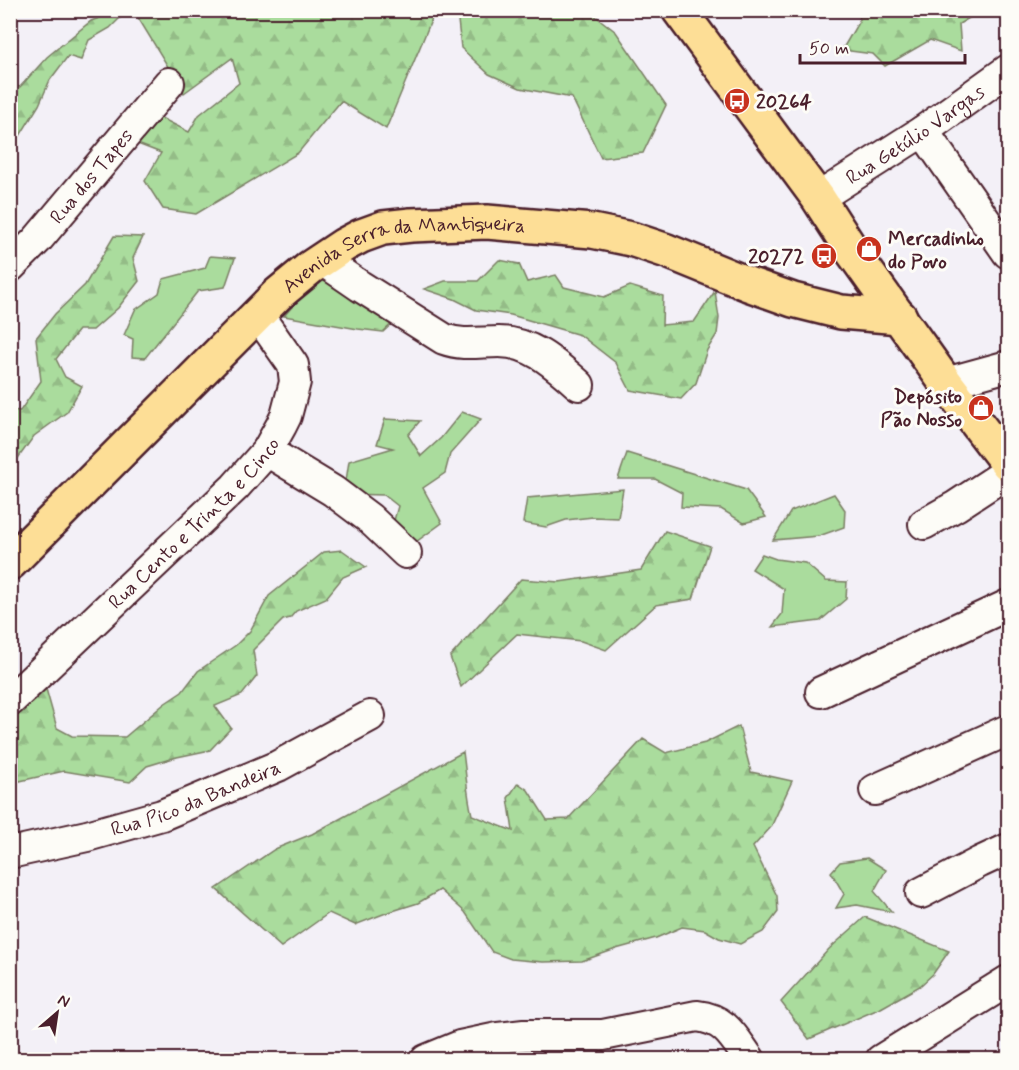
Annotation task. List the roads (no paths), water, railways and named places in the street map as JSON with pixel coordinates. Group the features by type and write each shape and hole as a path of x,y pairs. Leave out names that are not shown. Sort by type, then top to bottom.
{"main road":[{"path":"679,10 818,198 854,254 946,383 1008,464"},
{"name":"Avenida Serra da Mantiqueira","path":"10,563 277,295 310,267 361,236 383,228 487,222 592,231 631,239 667,251 793,300 841,312 900,317"}],"street":[{"name":"Rua Getúlio Vargas","path":"818,198 923,131 1008,70"},
{"name":"Rua dos Tapes","path":"10,267 38,240 169,83"},
{"path":"923,131 1008,253"},
{"path":"322,260 444,339 456,344 501,342 522,346 549,359 579,385"},
{"name":"Rua Cento e Trinta e Cinco","path":"10,701 235,487 267,451 286,416 295,382 293,365 258,315"},
{"path":"946,383 1008,366"},
{"path":"267,451 333,491 369,518 406,553"},
{"path":"924,524 1008,472"},
{"path":"821,692 1008,605"},
{"name":"Rua Pico da Bandeira","path":"10,853 87,836 162,815 278,766 370,716"},
{"path":"875,790 1008,730"},
{"path":"921,893 980,861 1008,849"},
{"path":"881,1059 1008,981"},
{"path":"426,1059 460,1047 498,1038 524,1035 603,1035 697,1016 709,1017 725,1027 750,1059"}],"place":[{"name":"20264","path":"737,101"},
{"name":"Mercadinho do Povo","path":"869,249"},
{"name":"20272","path":"824,256"},
{"name":"Depósito Pão Nosso","path":"981,408"}]}
